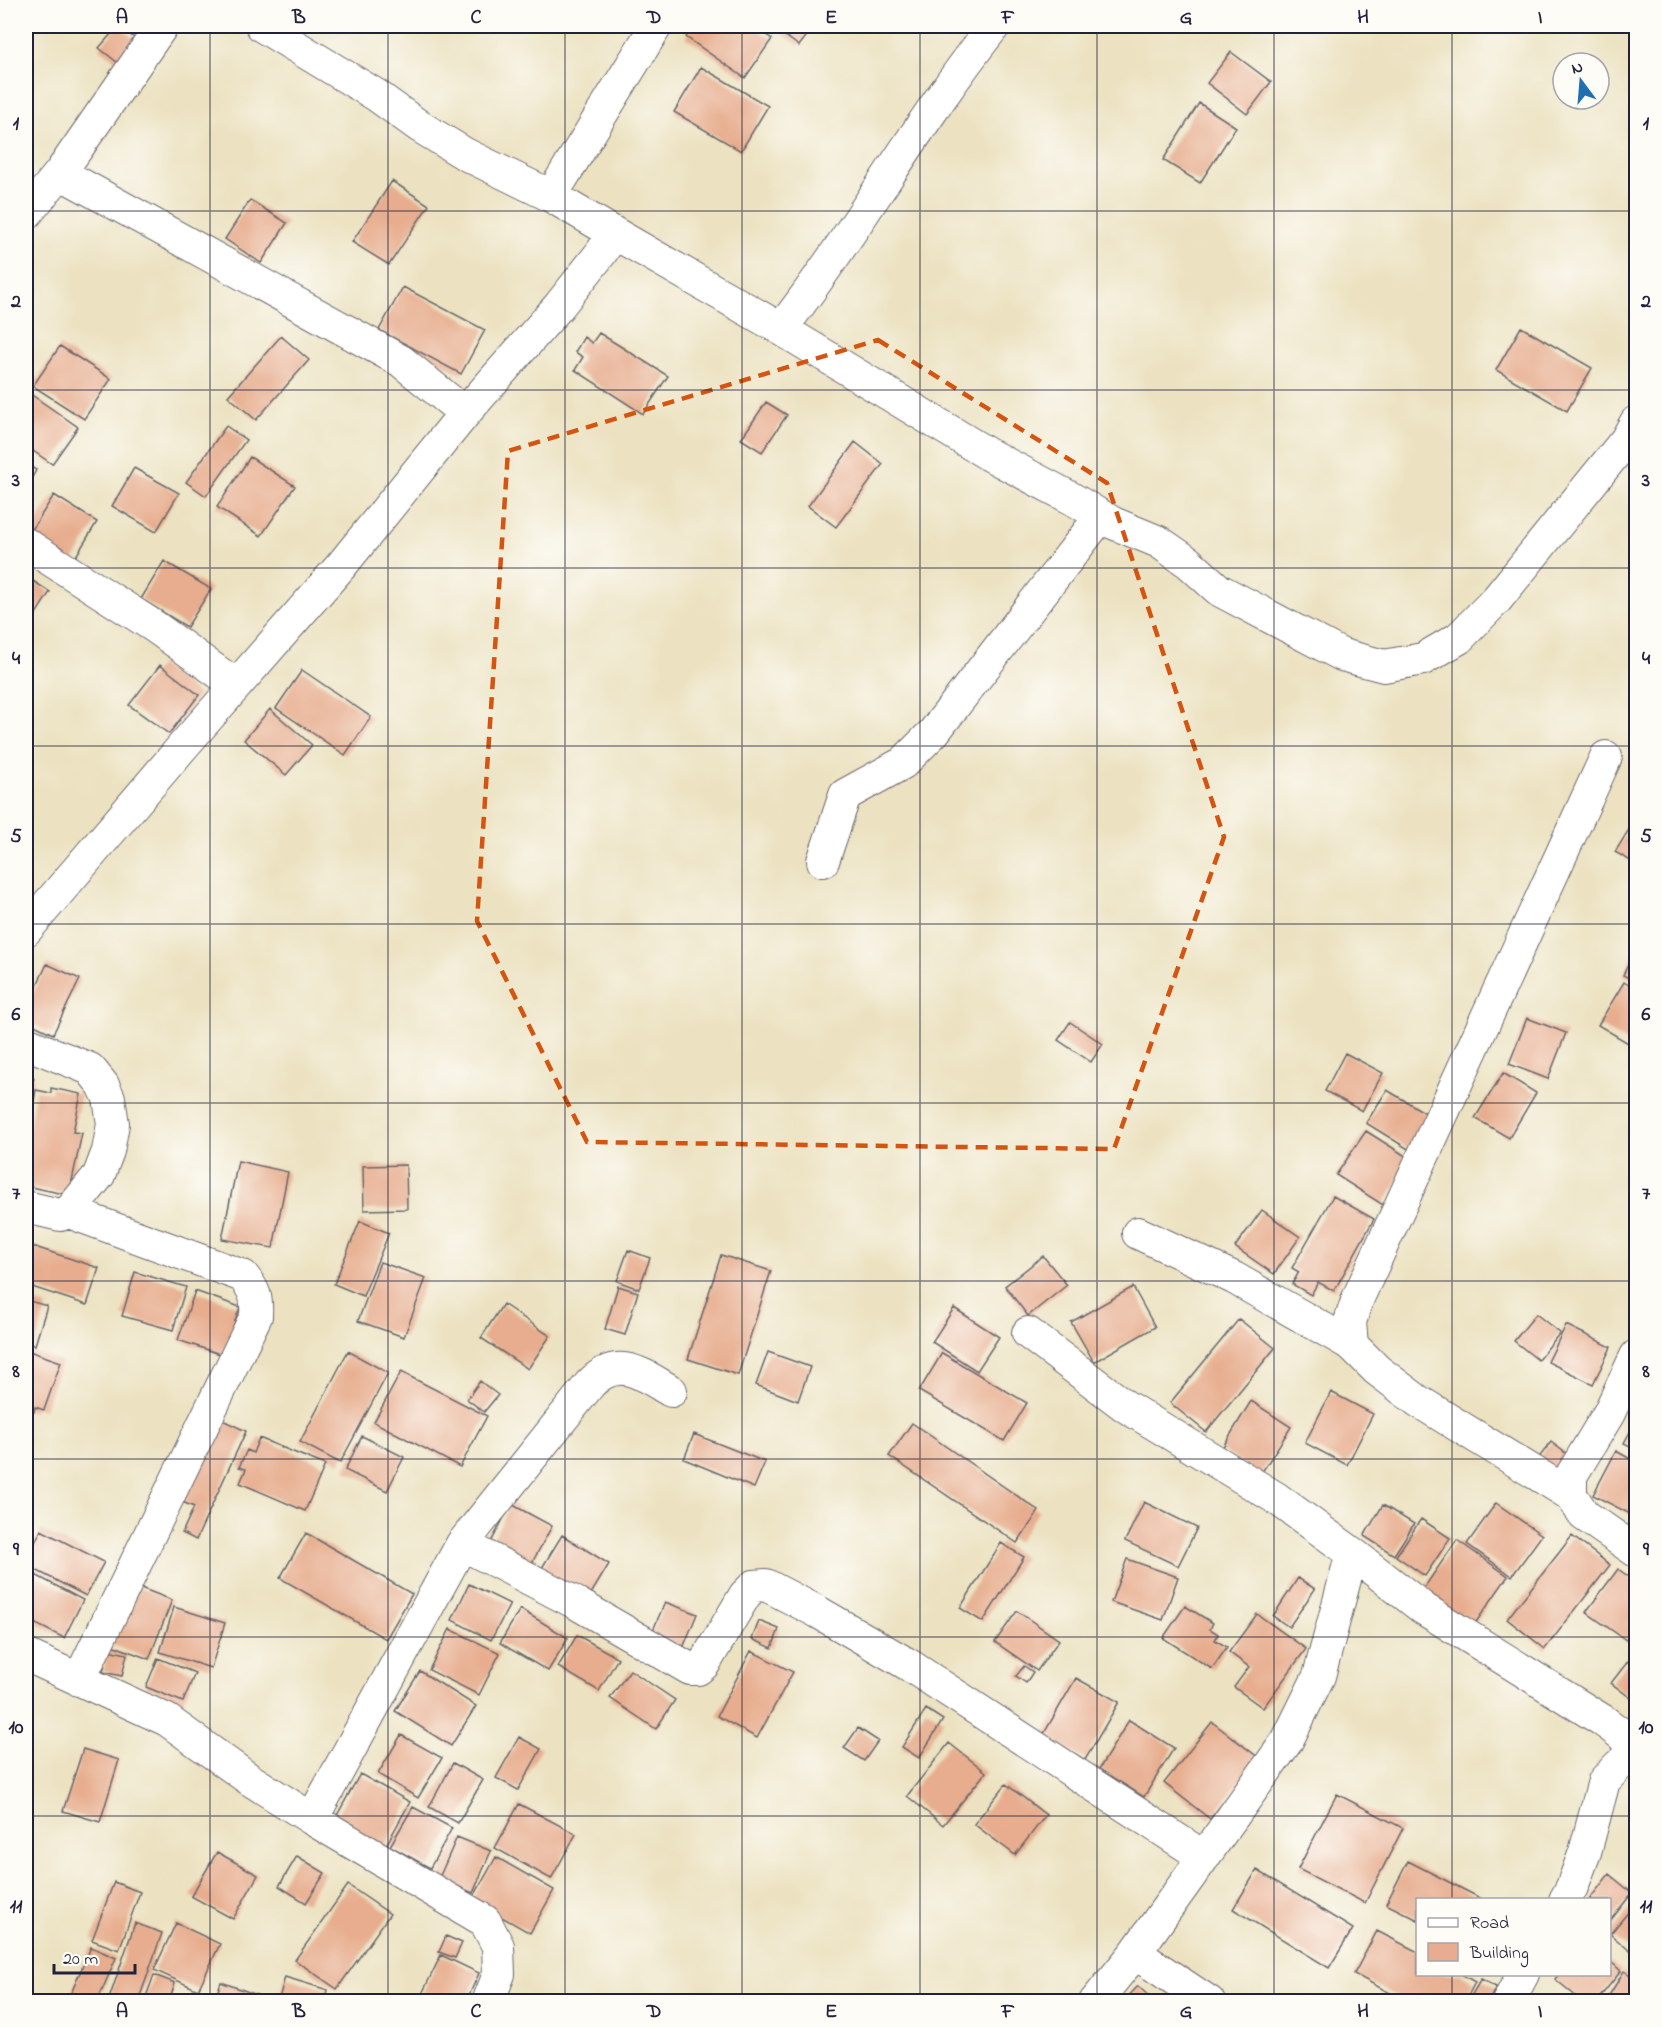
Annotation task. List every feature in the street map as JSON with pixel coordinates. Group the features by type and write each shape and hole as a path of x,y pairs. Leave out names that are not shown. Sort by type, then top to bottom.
{"street":[{"path":"26,214 60,173 162,26"},
{"path":"262,26 376,95 419,126 465,154 551,196 781,329 986,453 1101,516 1159,542 1188,562 1219,590 1342,655 1384,666 1424,659 1460,638 1510,582 1626,440 1636,422"},
{"path":"551,196 656,26"},
{"path":"781,329 810,291 934,104 994,26"},
{"path":"60,173 401,361 465,413"},
{"path":"26,930 341,566 465,413 559,306 614,233"},
{"path":"823,861 845,795 903,764 934,732 1101,516"},
{"path":"26,544 155,627 236,685"},
{"path":"1352,1344 1350,1322 1358,1298 1606,757"},
{"path":"26,1043 90,1069 103,1085 109,1098 113,1125 108,1151 99,1175 69,1212 60,1215 26,1207"},
{"path":"69,1212 243,1276 251,1286 257,1300 256,1316 79,1680"},
{"path":"1138,1233 1234,1278 1352,1344 1377,1370 1418,1401 1571,1495 1584,1515 1636,1551"},
{"path":"1028,1333 1125,1406 1276,1498 1352,1552 1424,1609 1621,1734 1636,1753 1618,1766 1604,1781 1585,1852 1566,1898"},
{"path":"1571,1495 1571,1476 1608,1413 1636,1356"},
{"path":"312,1819 462,1544 598,1376 610,1370 630,1368 671,1391"},
{"path":"462,1544 576,1603 690,1669 698,1669 704,1664 745,1595 754,1586 766,1586 818,1612 909,1665 1204,1857"},
{"path":"1095,2001 1135,1953 1287,1741 1319,1676 1352,1552"},
{"path":"26,1655 167,1719 249,1779 485,1921 498,1946 499,1974 488,2001"},
{"path":"1135,1953 1209,2001"},
{"path":"1508,2001 1522,1976"}],"highlighted area":[{"path":"878,340 1107,483 1224,837 1114,1149 587,1142 477,921 508,451"}],"building":[{"path":"118,26 141,43 122,66 99,48"},
{"path":"694,26 753,26 772,39 745,78 686,37"},
{"path":"772,26 814,26 799,46"},
{"path":"1231,52 1271,82 1247,114 1207,83"},
{"path":"701,67 768,106 741,151 674,112"},
{"path":"1199,103 1236,127 1200,183 1163,160"},
{"path":"392,181 429,205 389,265 352,242"},
{"path":"250,200 287,223 261,263 225,239"},
{"path":"403,287 485,330 461,374 379,330"},
{"path":"1521,327 1592,368 1567,411 1496,370"},
{"path":"599,333 668,376 643,414 575,370 583,357 575,352 584,337 592,343"},
{"path":"281,336 309,360 256,420 228,396"},
{"path":"60,346 111,379 84,419 33,386"},
{"path":"26,391 78,427 52,464 26,446"},
{"path":"766,402 787,415 762,452 741,439"},
{"path":"226,426 246,440 206,496 186,482"},
{"path":"855,442 883,464 836,527 808,506"},
{"path":"250,457 295,486 261,536 217,507"},
{"path":"26,464 36,470 26,489"},
{"path":"134,468 179,493 156,532 112,506"},
{"path":"54,495 97,522 70,566 26,539"},
{"path":"164,561 211,589 187,627 141,599"},
{"path":"33,581 50,592 34,617 26,611 26,593"},
{"path":"160,665 199,695 169,734 129,705"},
{"path":"302,670 371,717 345,755 276,708"},
{"path":"270,709 312,745 286,775 244,740"},
{"path":"1633,823 1636,825 1636,864 1615,852"},
{"path":"1636,949 1636,982 1623,975"},
{"path":"47,964 80,979 53,1034 26,1021 26,1008"},
{"path":"1624,982 1636,990 1636,1040 1633,1046 1598,1025"},
{"path":"1527,1018 1566,1033 1548,1079 1509,1064"},
{"path":"1070,1022 1103,1044 1091,1062 1058,1040"},
{"path":"1345,1053 1383,1073 1362,1111 1325,1091"},
{"path":"1503,1073 1536,1093 1509,1138 1475,1118"},
{"path":"26,1076 34,1078 26,1103"},
{"path":"51,1088 81,1094 73,1132 82,1133 69,1195 26,1186 26,1143 36,1090 51,1093"},
{"path":"1387,1090 1434,1118 1413,1152 1366,1123"},
{"path":"1366,1131 1412,1160 1383,1205 1336,1175"},
{"path":"238,1161 288,1172 273,1248 222,1239"},
{"path":"406,1165 407,1209 364,1210 363,1166"},
{"path":"1333,1196 1374,1219 1334,1291 1318,1282 1311,1295 1292,1284 1299,1272 1292,1268"},
{"path":"1262,1210 1300,1237 1274,1274 1235,1247"},
{"path":"360,1221 389,1233 363,1296 334,1284"},
{"path":"26,1244 99,1268 87,1305 26,1285"},
{"path":"628,1250 650,1258 639,1289 617,1281"},
{"path":"721,1255 771,1271 738,1375 688,1359"},
{"path":"1043,1256 1067,1285 1028,1316 1005,1286"},
{"path":"380,1262 426,1278 404,1337 358,1321"},
{"path":"135,1272 186,1287 173,1330 122,1316"},
{"path":"618,1286 638,1292 625,1335 605,1329"},
{"path":"1133,1287 1155,1327 1094,1362 1071,1322"},
{"path":"195,1291 240,1307 223,1355 178,1340"},
{"path":"26,1300 47,1306 35,1345 26,1343"},
{"path":"503,1304 550,1336 528,1369 481,1338"},
{"path":"954,1308 999,1337 977,1371 932,1342"},
{"path":"1536,1314 1560,1333 1538,1360 1514,1341"},
{"path":"1239,1319 1275,1348 1206,1432 1170,1403"},
{"path":"1566,1325 1611,1347 1593,1384 1548,1362"},
{"path":"26,1350 61,1362 44,1410 35,1407 34,1412 26,1409"},
{"path":"348,1351 388,1373 340,1463 300,1442"},
{"path":"768,1352 810,1367 798,1401 756,1385"},
{"path":"942,1353 1027,1403 1004,1441 919,1391"},
{"path":"401,1372 487,1416 460,1467 374,1422"},
{"path":"480,1381 498,1395 484,1412 467,1399"},
{"path":"1331,1392 1373,1414 1347,1465 1305,1443"},
{"path":"1251,1401 1291,1427 1260,1475 1221,1450"},
{"path":"216,1417 246,1431 196,1540 182,1533 194,1507 178,1500"},
{"path":"1636,1421 1636,1449 1624,1443"},
{"path":"912,1423 1039,1511 1017,1543 889,1456"},
{"path":"694,1434 765,1462 754,1488 684,1459"},
{"path":"362,1436 404,1457 387,1491 345,1470"},
{"path":"259,1438 325,1465 305,1511 240,1483 246,1469 239,1467 247,1450 253,1453"},
{"path":"1551,1442 1572,1458 1559,1476 1537,1460"},
{"path":"1616,1451 1636,1462 1636,1517 1593,1495"},
{"path":"1144,1502 1197,1528 1178,1566 1125,1541"},
{"path":"1496,1503 1542,1535 1512,1576 1467,1544"},
{"path":"511,1504 552,1526 527,1572 487,1550"},
{"path":"1383,1505 1414,1524 1394,1555 1364,1536"},
{"path":"1421,1519 1450,1538 1425,1576 1396,1556"},
{"path":"41,1530 104,1562 86,1596 26,1565"},
{"path":"306,1533 412,1594 386,1639 280,1578"},
{"path":"562,1535 609,1564 585,1604 537,1576"},
{"path":"1572,1536 1610,1565 1545,1649 1507,1619"},
{"path":"1457,1540 1508,1576 1472,1628 1421,1592"},
{"path":"1001,1543 1024,1557 983,1622 960,1608"},
{"path":"1127,1559 1178,1577 1163,1620 1111,1602"},
{"path":"1618,1569 1636,1582 1636,1640 1633,1645 1586,1612"},
{"path":"26,1570 83,1600 64,1638 26,1619"},
{"path":"1298,1578 1315,1589 1289,1627 1273,1616"},
{"path":"128,1583 172,1600 149,1659 104,1642"},
{"path":"469,1584 510,1604 491,1640 452,1620"},
{"path":"665,1602 697,1614 683,1648 651,1635"},
{"path":"1185,1606 1213,1623 1210,1629 1218,1634 1215,1640 1227,1647 1212,1669 1163,1638"},
{"path":"174,1607 225,1623 211,1668 160,1652"},
{"path":"520,1609 568,1638 548,1671 500,1643"},
{"path":"1017,1611 1059,1640 1037,1671 995,1642"},
{"path":"1257,1614 1306,1649 1263,1708 1234,1687 1249,1667 1229,1652"},
{"path":"759,1621 779,1629 772,1648 752,1639"},
{"path":"450,1629 500,1653 479,1695 429,1670"},
{"path":"577,1635 618,1658 599,1691 558,1667"},
{"path":"108,1650 127,1654 122,1676 103,1672"},
{"path":"751,1651 793,1672 757,1738 717,1716"},
{"path":"1636,1651 1636,1702 1611,1683"},
{"path":"158,1658 195,1673 183,1702 146,1687"},
{"path":"1024,1666 1033,1672 1026,1683 1016,1676"},
{"path":"630,1670 675,1700 656,1729 610,1698"},
{"path":"420,1671 476,1706 451,1746 395,1711"},
{"path":"1076,1678 1119,1702 1085,1760 1043,1735"},
{"path":"926,1709 943,1720 919,1758 902,1747"},
{"path":"1129,1720 1174,1748 1144,1797 1099,1769"},
{"path":"1212,1722 1259,1758 1210,1819 1164,1783"},
{"path":"858,1728 878,1741 864,1761 844,1748"},
{"path":"401,1735 442,1758 418,1798 378,1774"},
{"path":"519,1737 541,1749 518,1790 496,1778"},
{"path":"949,1743 986,1772 943,1825 907,1796"},
{"path":"83,1749 119,1760 100,1822 63,1811"},
{"path":"453,1763 483,1780 458,1823 429,1807"},
{"path":"360,1774 410,1802 385,1847 335,1819"},
{"path":"1006,1784 1046,1815 1015,1855 974,1824"},
{"path":"1337,1794 1403,1828 1365,1903 1298,1869"},
{"path":"519,1804 576,1834 551,1879 495,1848"},
{"path":"413,1807 452,1828 430,1868 390,1846"},
{"path":"457,1837 491,1851 473,1893 439,1878"},
{"path":"217,1852 258,1875 233,1919 191,1896"},
{"path":"297,1856 325,1873 306,1903 279,1886"},
{"path":"496,1857 554,1890 530,1933 472,1900"},
{"path":"1408,1861 1480,1898 1416,1898 1416,1919 1386,1904"},
{"path":"1257,1870 1353,1929 1329,1968 1233,1909"},
{"path":"1609,1874 1632,1893 1611,1920 1611,1898 1591,1898"},
{"path":"114,1882 140,1892 119,1950 92,1940"},
{"path":"348,1885 390,1914 337,1989 295,1960"},
{"path":"1636,1903 1636,1956 1611,1933"},
{"path":"135,1923 162,1933 138,2002 108,2002"},
{"path":"176,1923 220,1944 198,1990 154,1970"},
{"path":"1377,1931 1416,1951 1416,1976 1464,1976 1475,1982 1465,2002 1407,2002 1354,1974"},
{"path":"446,1936 462,1943 455,1958 439,1952"},
{"path":"91,1947 116,1958 97,2002 77,2002 69,1998"},
{"path":"441,1955 479,1973 466,2002 418,2002"},
{"path":"1611,1962 1621,1971 1596,2002 1583,2002 1555,1979 1557,1976 1611,1976"},
{"path":"1624,1971 1636,1979 1636,2002 1605,2002"},
{"path":"154,1975 175,1983 169,2002 144,2002"},
{"path":"285,1977 328,1990 325,2002 278,2002"},
{"path":"1481,1979 1496,1987 1488,2002 1476,2002 1470,1998"},
{"path":"221,1982 271,2000 271,2002 214,2002"},
{"path":"1138,1986 1155,2002 1123,2002"}]}
